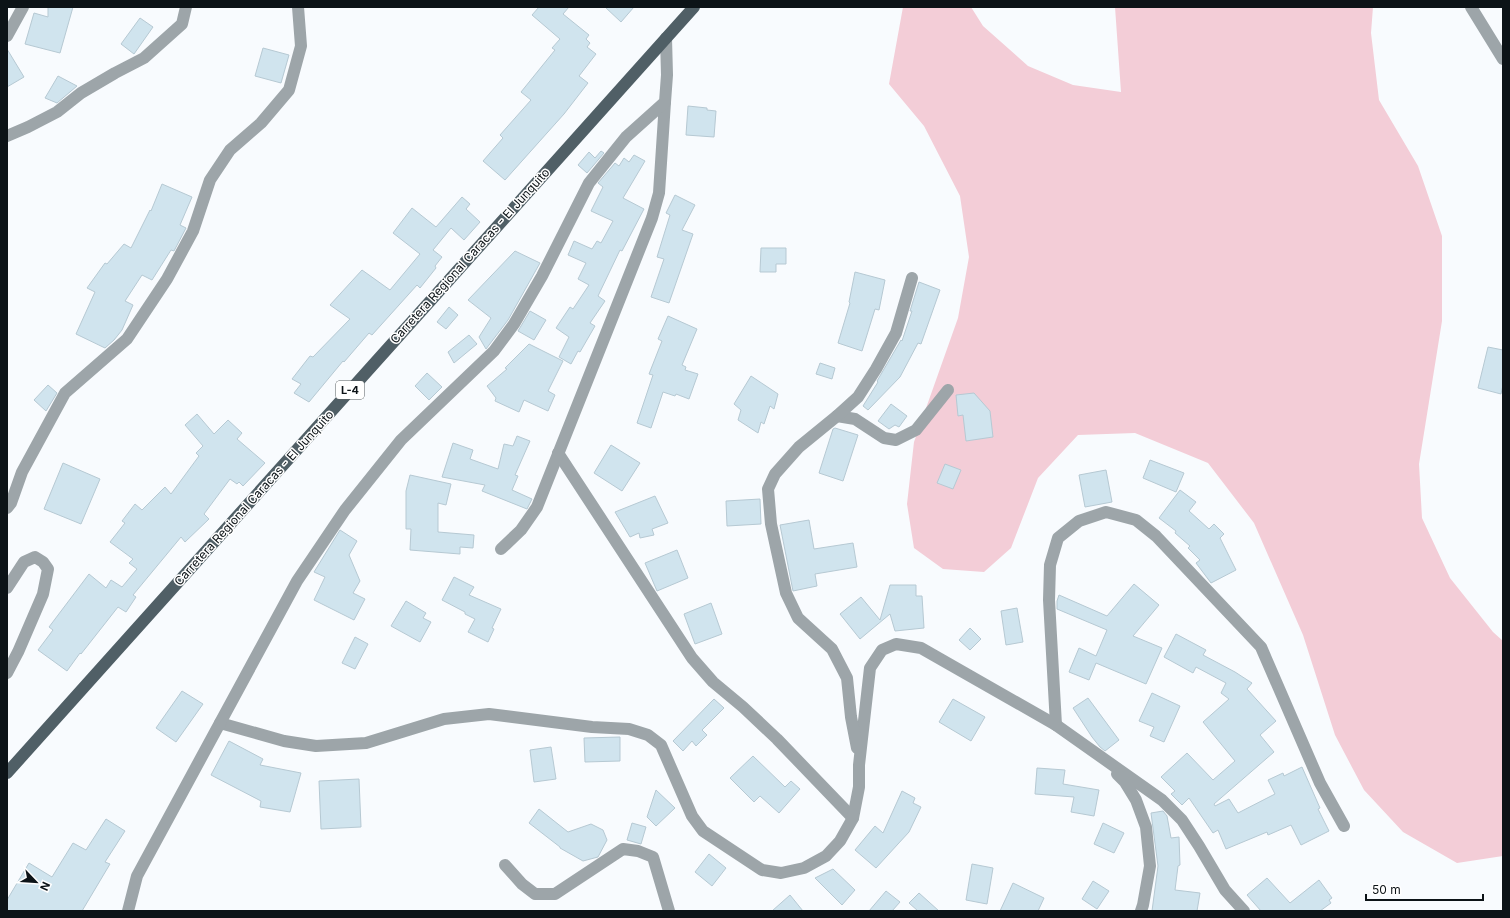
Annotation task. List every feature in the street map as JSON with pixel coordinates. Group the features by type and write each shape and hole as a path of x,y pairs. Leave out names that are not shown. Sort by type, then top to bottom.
{"main road":[{"name":"Carretera Regional Caracas - El Junquito","path":"7,773 694,7"}],"street":[{"path":"7,36 23,7"},
{"path":"7,136 57,112 81,94 115,73 144,58 182,24 186,7"},
{"path":"7,508 11,503 22,472 65,393 127,339 166,279 193,231 210,180 230,150 261,123 289,90 301,46 298,7"},
{"path":"1471,7 1503,59"},
{"path":"501,549 521,530 537,507 652,218 660,193 667,75 666,38"},
{"path":"128,911 137,876 297,581 345,510 401,440 494,351 514,324 542,276 589,183 626,137 665,102"},
{"path":"860,765 851,717 847,678 832,649 798,618 786,593 771,524 768,489 775,474 799,447 838,416 858,397 896,333 912,278"},
{"path":"838,416 855,419 884,438 896,440 916,430 948,390"},
{"path":"558,453 692,658 713,682 743,707 777,739 853,818"},
{"path":"1056,725 1049,600 1050,565 1058,538 1079,521 1106,512 1136,520 1156,536 1261,647 1320,783 1344,826"},
{"path":"7,588 24,562 30,559 35,557 43,562 48,569 43,594 18,652 7,673"},
{"path":"220,723 284,742 316,746 366,743 444,719 489,714 629,729 648,735 662,746 692,816 703,831 762,870 781,873 804,868 826,856 840,841 853,818 859,787 870,668 882,650 896,644 921,648 1056,725 1162,800 1182,820 1200,846 1225,890 1244,911"},
{"path":"1098,755 1125,782 1136,800 1146,827 1150,866 1141,911"},
{"path":"505,865 522,884 535,894 555,894 623,849 638,851 653,857 669,911"}],"shaded area":[{"path":"903,7 971,7 983,26 1028,66 1073,85 1121,92 1115,7 1373,7 1371,33 1379,100 1418,166 1442,236 1442,321 1419,464 1422,518 1450,578 1493,632 1503,641 1503,856 1457,863 1403,832 1364,790 1335,735 1303,635 1254,523 1208,463 1135,433 1078,435 1038,478 1011,548 984,572 943,569 914,548 907,504 914,442 958,318 969,257 960,196 924,126 889,84"}],"building":[{"path":"48,7 73,7 60,53 25,44 34,13 48,17"},
{"path":"539,7 569,7 563,14 589,35 586,39 590,43 587,47 596,54 579,76 588,83 564,114 505,180 483,161 503,138 500,135 531,100 521,92 555,50 552,48 560,39 532,15"},
{"path":"605,7 634,7 621,22"},
{"path":"140,18 153,27 134,54 121,44"},
{"path":"263,48 289,55 281,83 255,76"},
{"path":"7,49 24,77 7,87"},
{"path":"58,76 77,86 57,103 45,98"},
{"path":"688,106 707,108 707,110 716,111 714,137 686,135"},
{"path":"601,151 604,153 587,173 578,165 589,152 595,158"},
{"path":"634,155 645,161 623,198 644,209 622,251 620,250 598,296 605,301 590,323 595,326 580,352 578,351 571,364 559,357 569,337 556,328 570,307 573,309 589,285 578,279 586,263 568,255 574,241 592,249 597,241 601,243 613,221 591,211 603,187 598,183 615,163 619,166 624,158 629,162"},
{"path":"162,184 192,197 180,225 186,228 174,251 171,250 152,280 142,275 125,301 133,305 122,330 105,348 76,334 95,292 87,288 105,263 107,264 124,244 131,248 150,210 151,211"},
{"path":"675,195 695,205 682,230 693,234 669,303 651,297 664,259 657,257 670,215 666,213"},
{"path":"462,197 470,204 466,209 480,222 464,240 451,228 433,250 442,257 435,266 436,268 420,288 417,285 372,335 369,333 344,362 343,361 309,402 294,393 301,384 292,379 310,356 313,357 350,319 330,305 362,270 390,290 420,254 393,233 412,208 436,227"},
{"path":"761,248 786,248 786,264 776,264 776,272 760,272"},
{"path":"515,251 540,263 508,320 486,349 479,337 491,318 468,300"},
{"path":"855,272 885,280 879,310 875,309 862,351 838,343 850,303"},
{"path":"919,282 940,290 921,344 918,343 900,377 868,410 863,406 901,340 902,341 912,311 910,311"},
{"path":"449,307 458,315 446,329 437,322"},
{"path":"530,311 546,320 534,340 518,331"},
{"path":"668,316 697,329 682,365 686,367 685,370 698,374 689,399 676,394 675,396 663,392 651,428 637,423 653,375 649,374 662,341 658,339"},
{"path":"469,335 477,344 454,363 448,352"},
{"path":"529,344 563,361 548,391 555,395 548,411 524,400 519,412 495,401 496,398 487,386 507,369 505,368"},
{"path":"1488,347 1503,350 1503,385 1501,394 1478,388"},
{"path":"820,363 835,368 832,379 816,374"},
{"path":"427,373 442,387 429,400 415,386"},
{"path":"751,376 778,394 774,409 770,406 764,424 761,422 758,433 738,420 741,410 734,404"},
{"path":"48,385 57,393 46,411 34,400"},
{"path":"974,393 990,411 993,437 966,441 963,415 958,416 956,395"},
{"path":"891,404 907,416 899,427 895,425 889,429 878,421"},
{"path":"197,414 214,434 228,420 242,433 237,439 265,463 243,486 239,482 237,484 230,479 204,514 209,519 185,542 181,537 133,595 136,597 126,612 118,607 67,671 38,650 53,630 49,627 89,574 106,588 111,580 122,587 137,569 129,563 133,559 110,542 125,523 122,521 135,504 142,510 165,487 171,494 199,456 196,453 203,446 185,425"},
{"path":"835,428 858,435 843,481 819,473 833,429"},
{"path":"517,436 530,441 515,475 518,476 512,490 532,499 527,509 482,491 485,485 442,477 453,443 473,450 470,459 498,469 504,444 513,446"},
{"path":"611,445 640,463 622,491 594,473"},
{"path":"1150,460 1184,473 1176,492 1143,478"},
{"path":"63,463 100,479 81,524 44,509"},
{"path":"945,464 961,470 953,489 937,483"},
{"path":"1106,470 1112,502 1085,507 1079,475"},
{"path":"410,475 451,484 446,505 438,503 438,532 474,535 473,548 460,547 460,554 410,550 411,529 406,529 406,491"},
{"path":"1180,490 1196,502 1189,511 1209,529 1214,524 1224,534 1220,538 1236,570 1211,583 1196,563 1200,560 1188,548 1190,546 1175,533 1176,531 1159,518"},
{"path":"655,496 668,523 652,529 654,535 640,538 639,533 630,537 615,512"},
{"path":"760,499 761,524 727,526 726,501"},
{"path":"809,520 814,549 853,543 857,567 815,574 817,586 793,591 780,525"},
{"path":"340,530 357,541 349,555 360,581 353,593 365,599 354,620 314,600 325,577 314,572"},
{"path":"677,550 688,578 657,591 645,563"},
{"path":"454,577 474,587 469,595 501,609 492,628 494,629 488,642 468,632 475,619 442,600"},
{"path":"1134,584 1159,605 1133,636 1162,648 1146,684 1096,663 1089,680 1069,672 1079,648 1096,656 1107,630 1057,609 1059,595 1107,616"},
{"path":"890,585 916,585 916,596 922,596 924,628 895,631 890,614 860,639 840,614 861,597 880,620"},
{"path":"406,601 426,613 423,618 431,622 420,642 391,626"},
{"path":"711,603 722,634 695,644 684,614"},
{"path":"1017,608 1023,642 1006,645 1001,611"},
{"path":"970,628 981,639 970,650 959,640"},
{"path":"1176,634 1206,650 1203,655 1252,683 1247,689 1276,721 1260,735 1274,752 1214,804 1215,806 1229,799 1238,813 1275,794 1268,780 1283,773 1284,776 1302,767 1320,808 1318,809 1329,831 1301,845 1291,825 1268,835 1267,832 1226,849 1218,830 1213,833 1189,798 1182,805 1171,794 1175,791 1161,777 1187,753 1213,780 1235,761 1203,722 1229,699 1221,693 1226,683 1196,667 1193,673 1164,657"},
{"path":"355,637 368,644 355,669 342,663"},
{"path":"182,691 203,704 176,742 156,728"},
{"path":"1152,693 1180,706 1164,742 1150,736 1154,727 1139,721"},
{"path":"1088,698 1119,740 1105,751 1092,737 1073,708"},
{"path":"714,699 724,708 702,730 707,735 696,746 692,741 683,751 673,741"},
{"path":"953,699 985,717 971,741 939,722"},
{"path":"620,737 620,761 585,762 584,738"},
{"path":"229,741 263,759 260,765 301,773 290,812 260,807 261,801 211,775"},
{"path":"551,747 556,779 534,782 530,750"},
{"path":"753,756 785,787 791,781 800,789 779,813 760,796 754,802 730,778"},
{"path":"1037,768 1065,770 1063,784 1099,790 1094,816 1071,812 1074,797 1035,794"},
{"path":"359,779 361,827 321,829 319,781"},
{"path":"656,790 675,808 656,826 647,817"},
{"path":"902,791 915,798 913,803 921,807 909,832 876,868 855,850 875,826 883,833"},
{"path":"539,809 568,832 591,824 603,830 607,840 598,857 583,861 560,848 529,823"},
{"path":"1163,811 1167,816 1171,838 1179,837 1180,865 1178,866 1175,890 1200,893 1197,911 1152,911 1158,866 1151,813"},
{"path":"106,819 125,831 105,862 110,864 82,911 7,911 7,900 29,863 52,877 73,843 86,850"},
{"path":"632,823 646,827 641,844 627,840"},
{"path":"1103,823 1124,833 1114,853 1094,844"},
{"path":"709,854 726,868 712,886 695,872"},
{"path":"972,864 993,868 987,904 966,900"},
{"path":"833,869 855,890 842,905 815,878"},
{"path":"1267,878 1290,903 1319,880 1332,898 1329,900 1331,903 1320,911 1261,911 1247,895"},
{"path":"1093,881 1109,891 1097,909 1082,899"},
{"path":"1013,883 1044,898 1038,911 1000,911"},
{"path":"886,891 900,902 892,911 869,911"},
{"path":"919,893 939,911 918,911 909,903"},
{"path":"790,895 803,911 772,911"}]}
